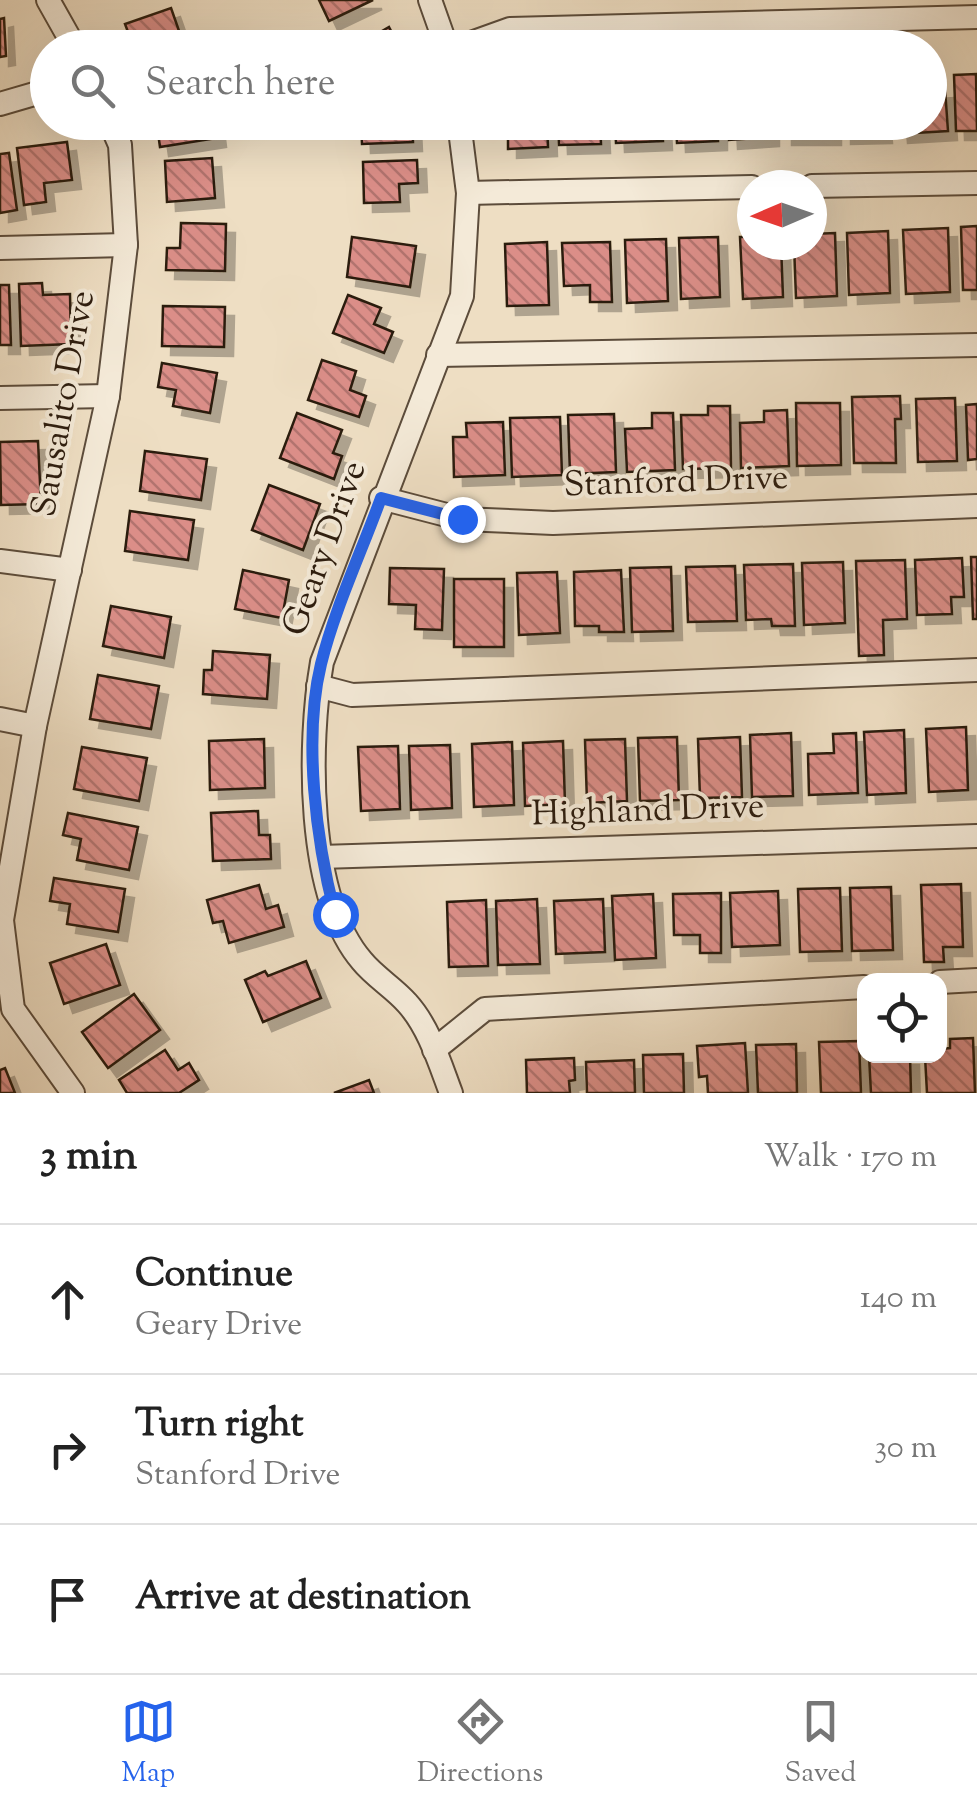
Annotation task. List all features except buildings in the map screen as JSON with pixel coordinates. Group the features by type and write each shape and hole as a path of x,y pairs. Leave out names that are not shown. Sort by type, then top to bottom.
{"street":[{"path":"48,0 65,30"},
{"path":"430,0 441,30"},
{"path":"505,30 977,18"},
{"path":"0,104 30,95"},
{"name":"Sausalito Drive","path":"73,1093 6,1012 2,920 4,883 35,726 108,396 126,246 118,140"},
{"name":"Geary Drive","path":"451,1093 410,1006 361,960 335,914 320,858 314,710 322,662 381,498 462,296 468,193 461,140"},
{"path":"827,186 977,183"},
{"path":"468,193 737,187"},
{"path":"0,248 126,246"},
{"path":"438,355 977,345"},
{"path":"0,398 108,396"},
{"name":"Stanford Drive","path":"381,498 462,519 552,524 977,506"},
{"path":"0,561 70,570"},
{"path":"318,686 352,695 977,670"},
{"path":"0,719 35,726"},
{"name":"Highland Drive","path":"320,858 977,836"},
{"path":"947,982 977,980"},
{"path":"434,1050 486,1009 857,987"}],"route":[{"path":"335,914 320,858 314,710 322,662 381,498 462,519"}]}
